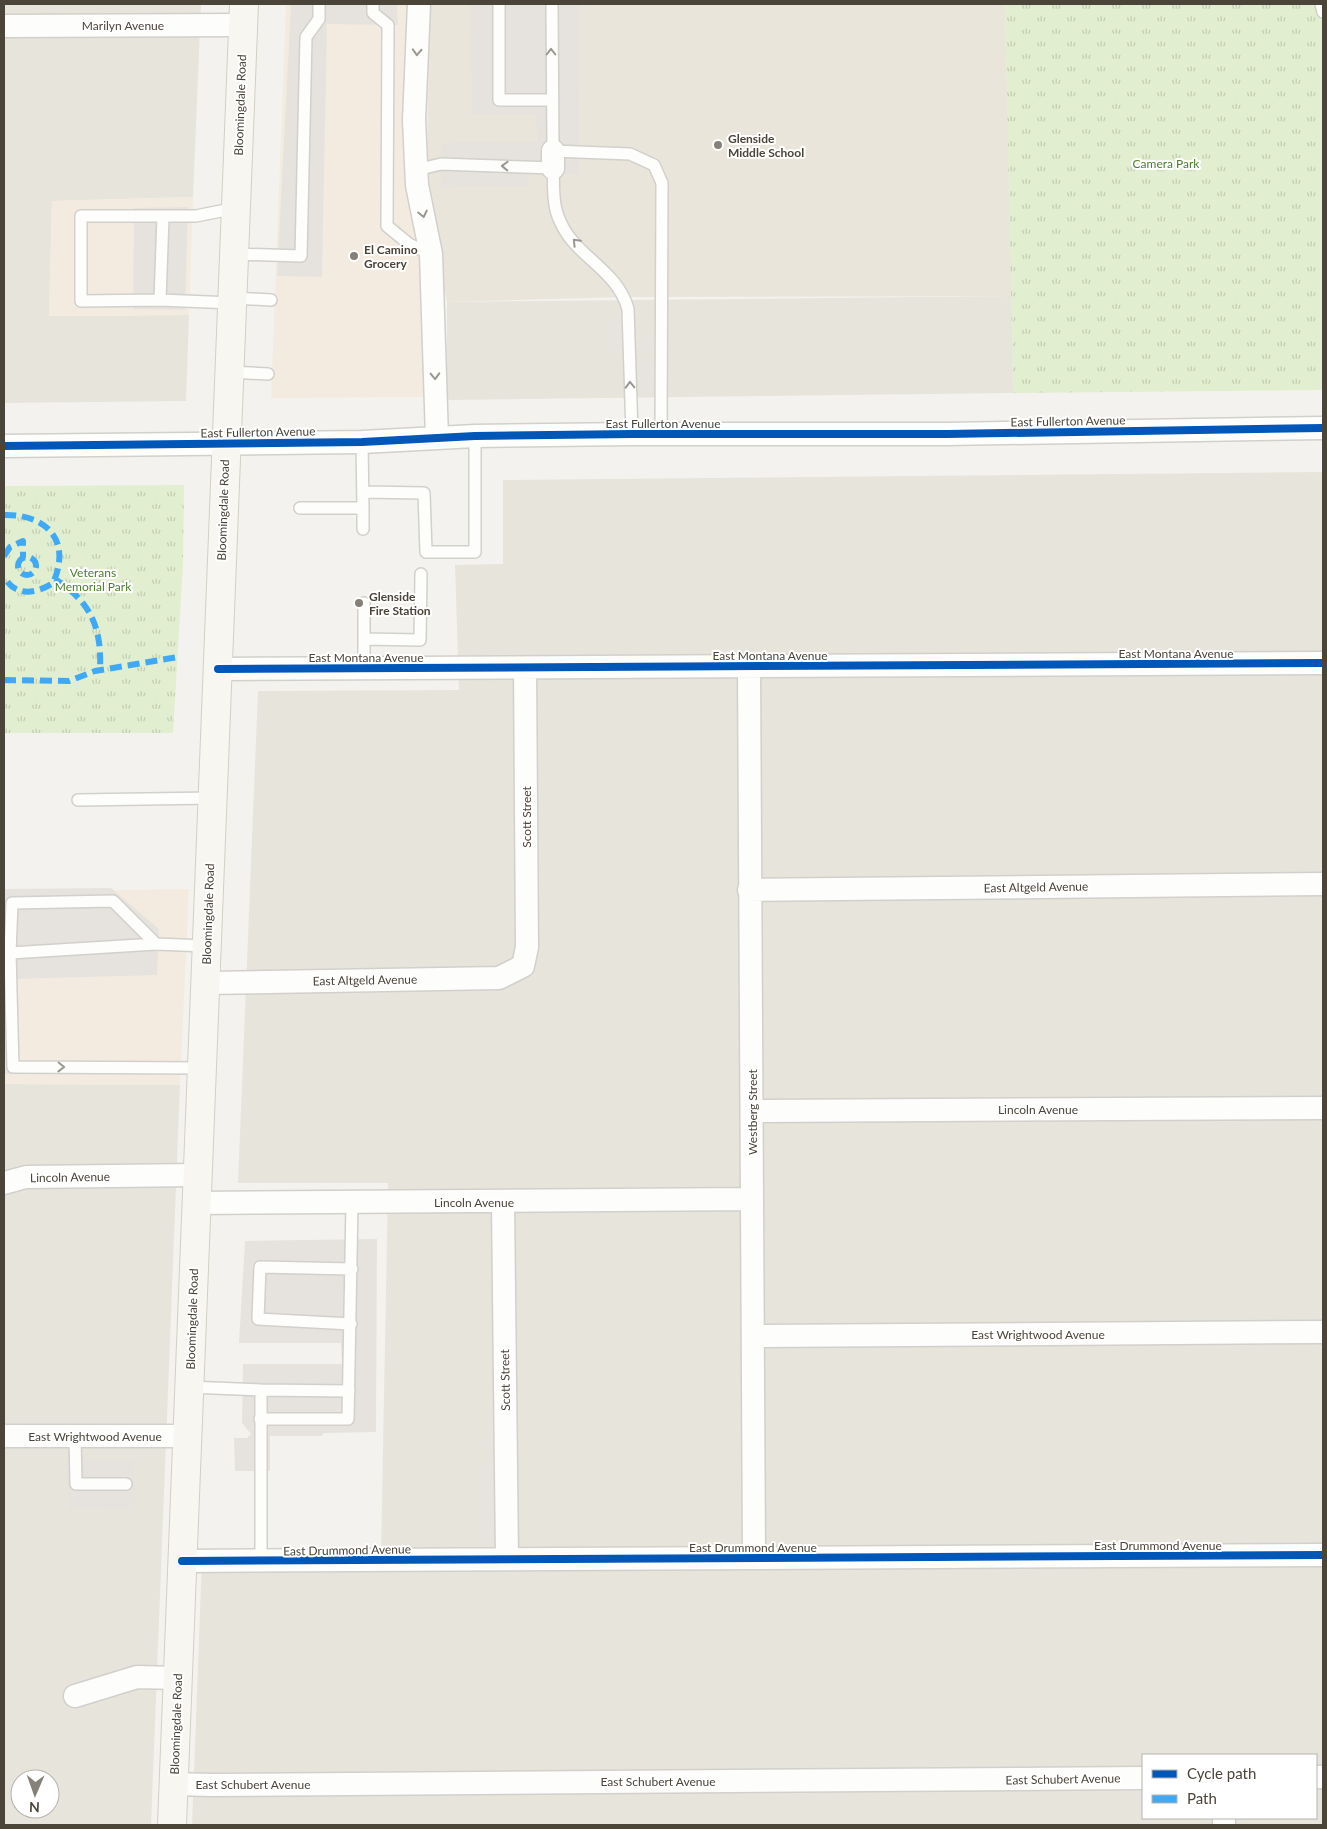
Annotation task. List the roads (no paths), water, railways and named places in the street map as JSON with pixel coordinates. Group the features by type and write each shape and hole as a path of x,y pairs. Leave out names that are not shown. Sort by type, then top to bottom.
{"main road":[{"name":"Bloomingdale Road","path":"172,1825 243,14"}],"street":[{"path":"419,4 414,120 416,170 417,185 431,254 437,438"},
{"name":"Marilyn Avenue","path":"4,26 243,14"},
{"name":"East Fullerton Avenue","path":"4,446 362,442 476,436 947,434 1323,428"},
{"name":"East Montana Avenue","path":"218,669 1323,663"},
{"name":"Westberg Street","path":"749,666 754,1558"},
{"name":"Scott Street","path":"523,966 527,948 524,668"},
{"name":"East Altgeld Avenue","path":"749,890 1323,884"},
{"name":"East Altgeld Avenue","path":"205,983 499,978 523,966"},
{"name":"Lincoln Avenue","path":"752,1111 1323,1108"},
{"name":"Lincoln Avenue","path":"4,1183 26,1177 198,1175"},
{"name":"Lincoln Avenue","path":"197,1203 751,1199"},
{"name":"Scott Street","path":"503,1202 507,1559"},
{"name":"East Wrightwood Avenue","path":"753,1336 1323,1332"},
{"name":"East Wrightwood Avenue","path":"4,1436 187,1436"},
{"name":"East Drummond Avenue","path":"182,1561 1323,1555"},
{"path":"75,1696 136,1677 178,1678"},
{"name":"East Schubert Avenue","path":"174,1784 1142,1778"}],"lane":[{"path":"234,254 301,256 306,37 319,19 319,4"},
{"path":"373,4 373,14 388,25 387,226 409,244 431,254"},
{"path":"499,4 499,100 551,100"},
{"path":"552,4 551,100 555,207 559,221 565,231 613,278 625,297 628,309 632,434"},
{"path":"1321,4 1323,12"},
{"path":"416,170 441,164 553,160 630,154 654,166 662,183 661,434"},
{"path":"236,208 196,216 81,216 81,301 271,300"},
{"path":"160,300 163,217"},
{"path":"229,372 268,374"},
{"path":"363,492 424,493 426,552 476,552 476,436"},
{"path":"362,442 363,529"},
{"path":"300,508 363,508"},
{"path":"364,639 420,640 421,574"},
{"path":"364,603 364,669"},
{"path":"78,800 212,798"},
{"path":"156,944 114,901 12,903 10,953 12,1066 202,1068"},
{"path":"10,953 156,944 206,946"},
{"path":"260,1420 348,1419 352,1203"},
{"path":"351,1324 258,1319 260,1267 352,1269"},
{"path":"189,1387 349,1391"},
{"path":"261,1390 261,1562"},
{"path":"75,1436 76,1484 126,1484"}],"place":[{"name":"Glenside Middle School","path":"718,145"},
{"name":"El Camino Grocery","path":"354,256"},
{"name":"Glenside Fire Station","path":"359,603"}],"park label":[{"name":"Camera Park","path":"1166,163"},
{"name":"Veterans Memorial Park","path":"93,579"}]}
